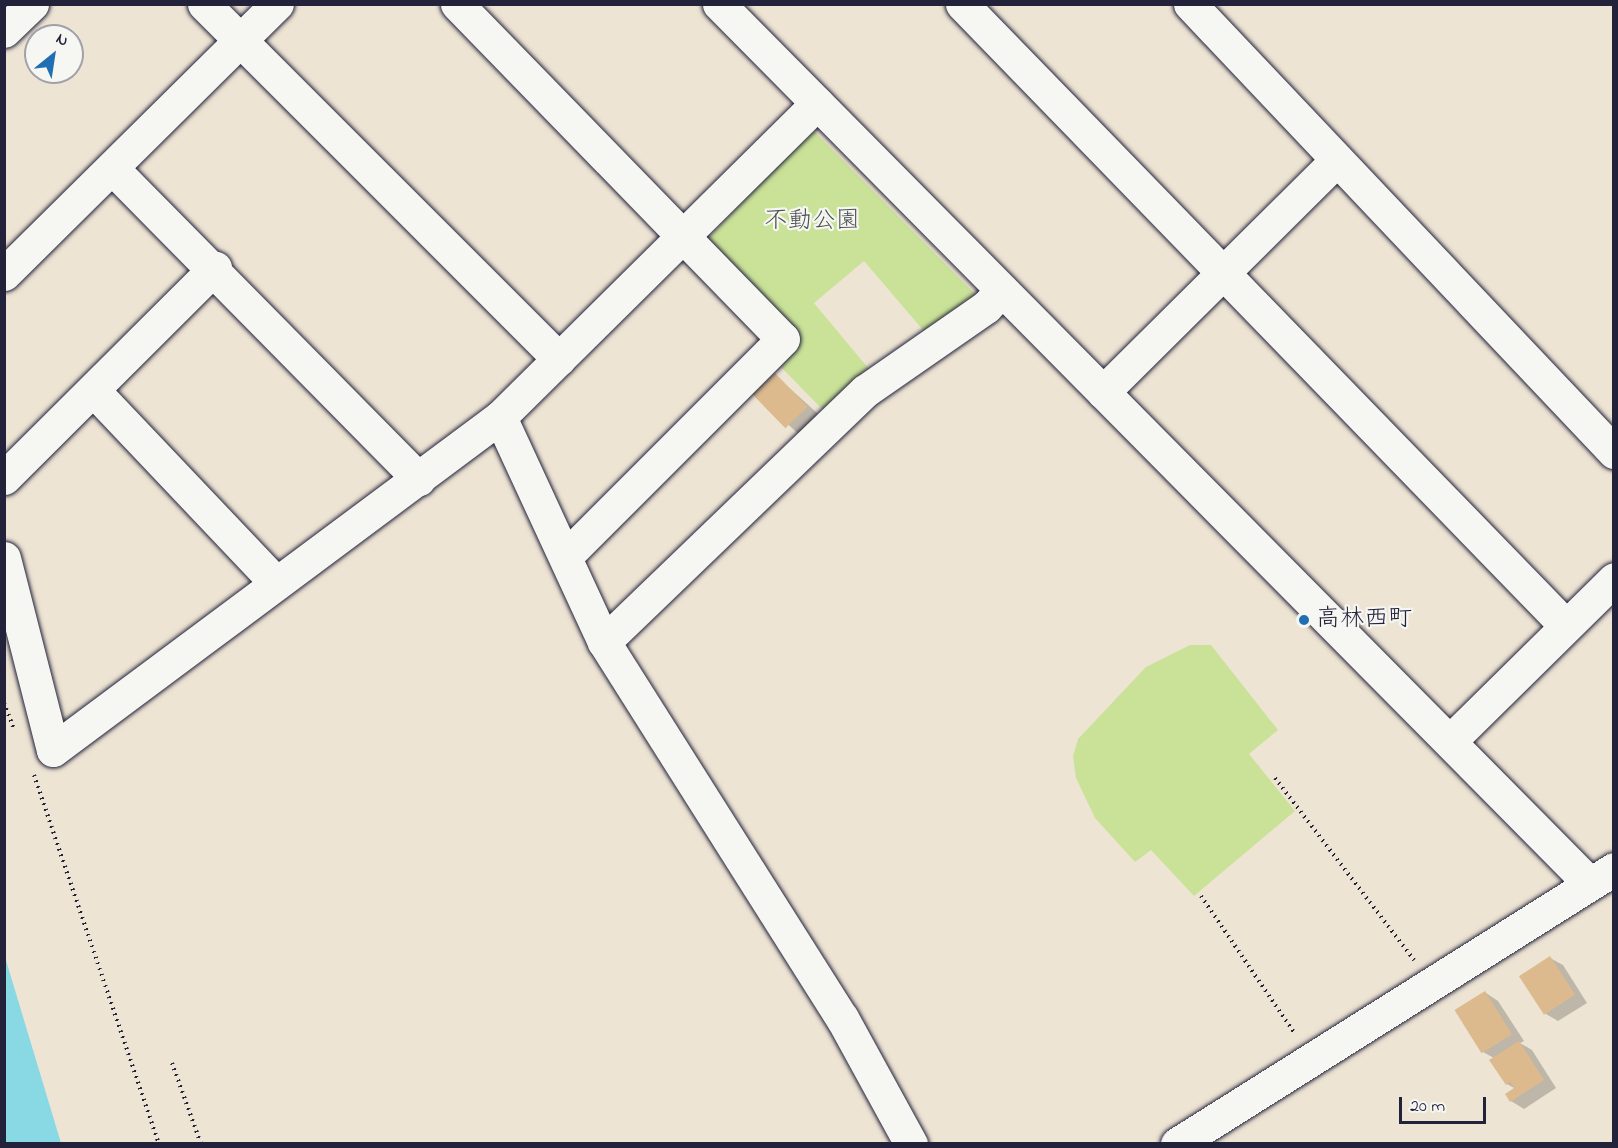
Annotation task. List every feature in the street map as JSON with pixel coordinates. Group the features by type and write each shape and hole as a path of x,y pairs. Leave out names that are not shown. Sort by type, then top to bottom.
{"street":[{"path":"4,31 32,4"},
{"path":"204,4 559,359"},
{"path":"4,274 277,4"},
{"path":"457,4 685,234 783,339 566,556"},
{"path":"719,4 1450,740 1602,877 1177,1143"},
{"path":"962,4 1566,626"},
{"path":"1190,4 1335,162 1614,453"},
{"path":"4,558 54,750 275,582 419,479 500,417 817,103"},
{"path":"1103,392 1225,275 1335,162"},
{"path":"112,168 215,268 419,479"},
{"path":"4,478 94,391 215,268"},
{"path":"604,642 865,391 986,308 1002,290"},
{"path":"94,391 275,582"},
{"path":"500,417 604,642 842,1018 911,1143"},
{"path":"1450,740 1614,579"}],"path":[{"path":"31,769 159,1143"},
{"path":"1275,778 1432,985"},
{"path":"1201,896 1313,1060"},
{"path":"172,1063 201,1143"}],"green space":[{"name":"不動公園","path":"811,128 982,301 929,337 864,261 814,303 874,375 827,414 776,362 706,241"},
{"path":"1190,645 1211,645 1278,730 1249,754 1295,811 1194,896 1151,850 1135,862 1095,818 1076,778 1073,756 1078,739 1146,667"}],"water":[{"path":"5,957 61,1143 5,1143"}],"building":[{"path":"775,373 808,407 785,428 753,395"},
{"path":"1550,956 1575,995 1544,1015 1519,976"},
{"path":"1485,991 1512,1034 1481,1053 1454,1010"},
{"path":"1519,1041 1544,1080 1510,1102 1505,1094 1514,1088 1510,1082 1506,1085 1489,1060"}],"place":[{"name":"高林西町","path":"1304,620"}]}
